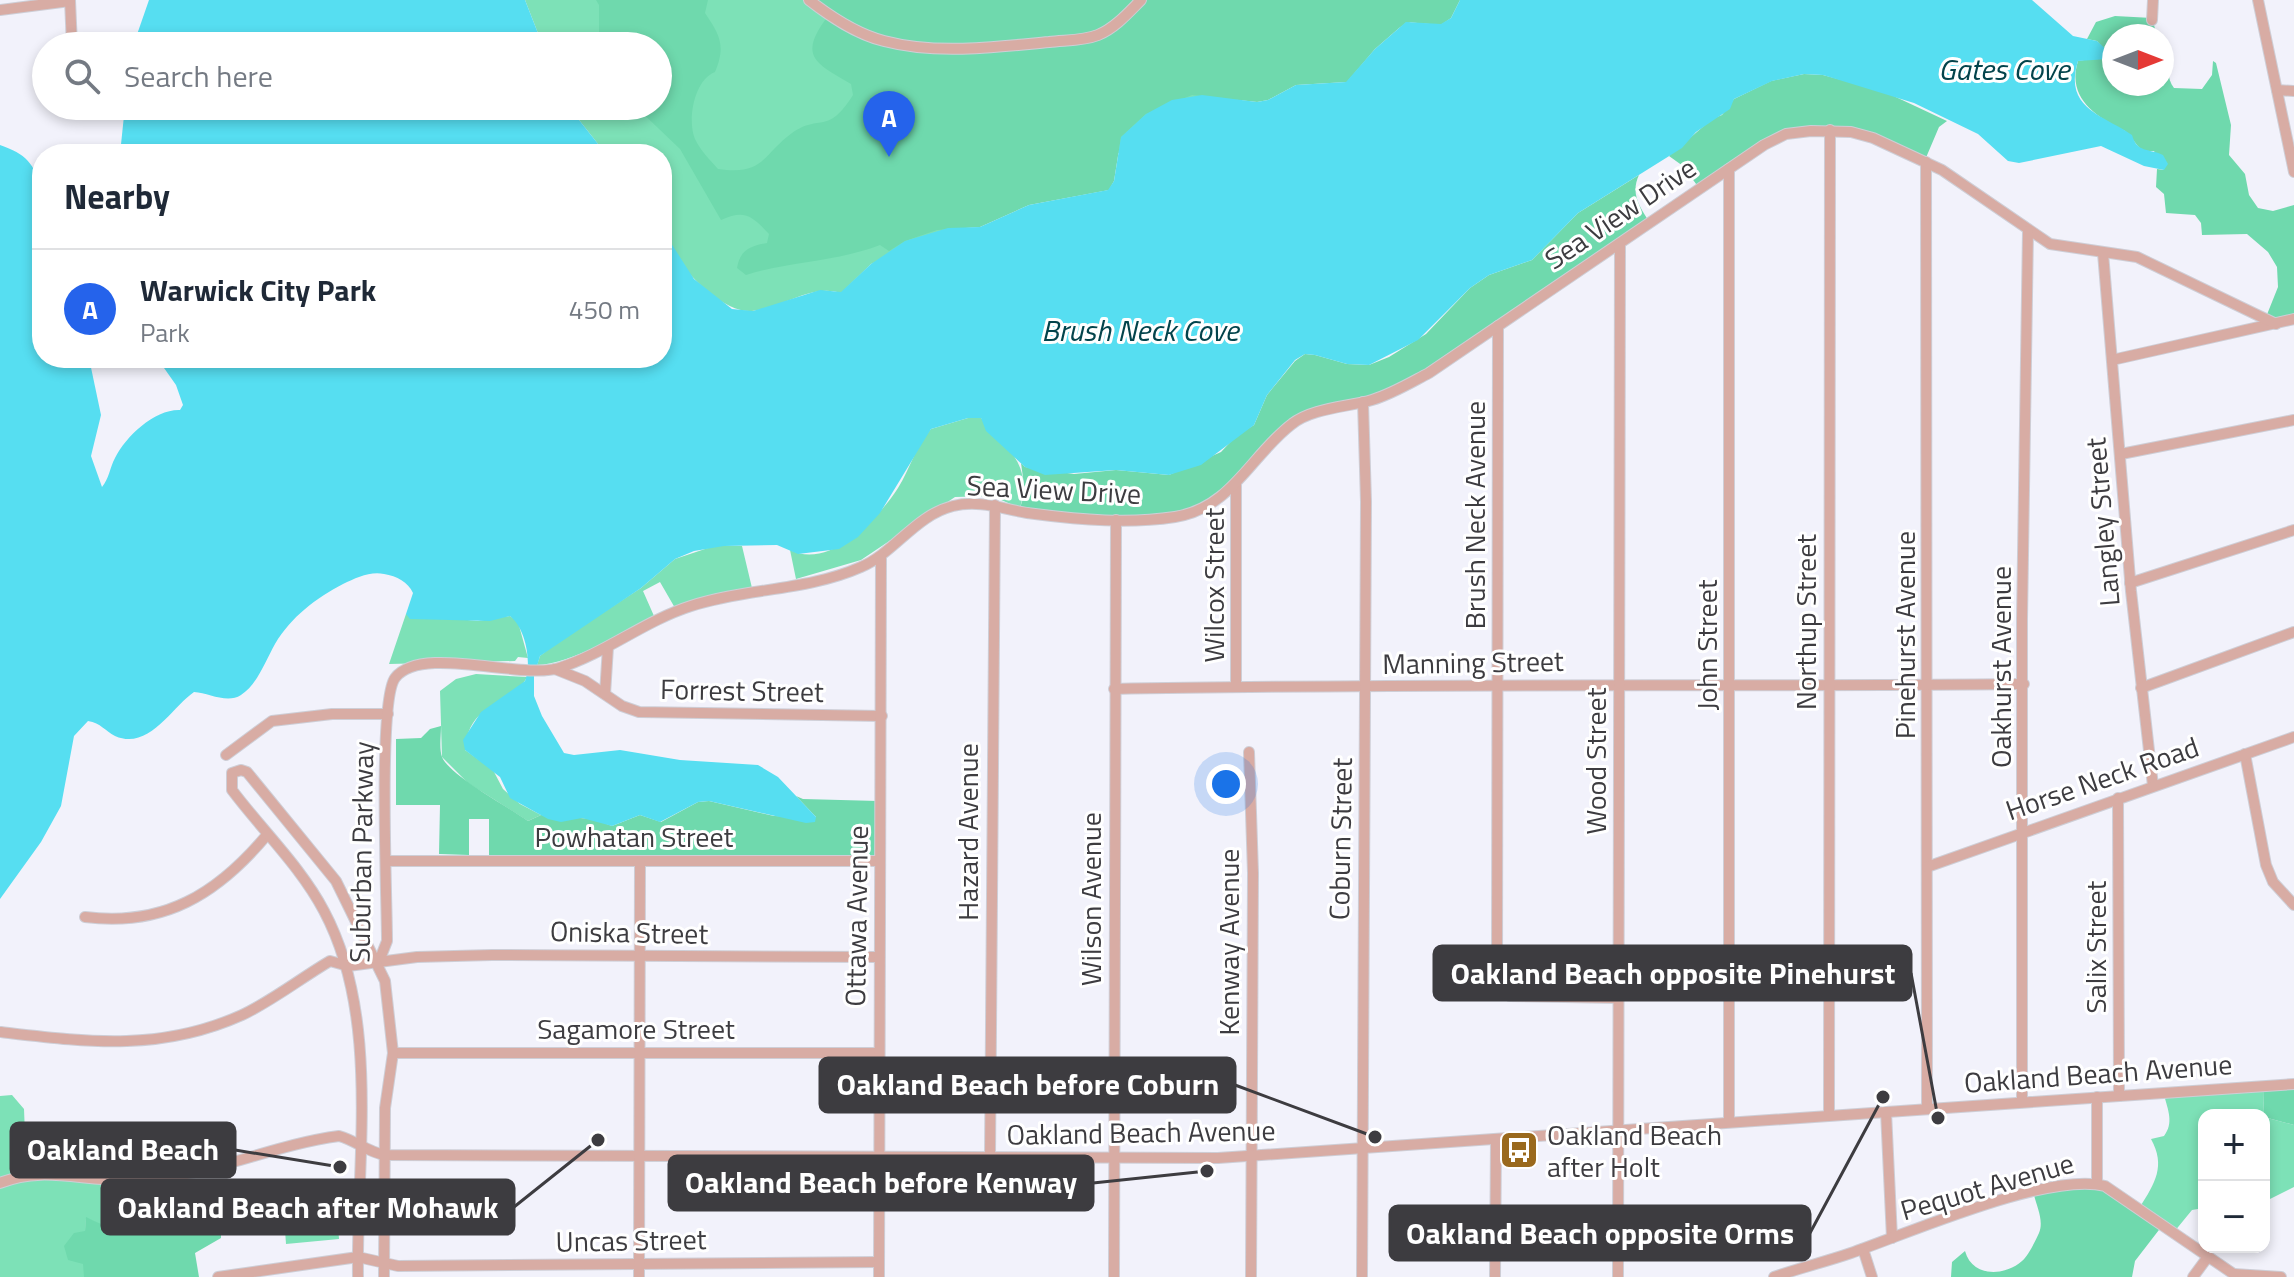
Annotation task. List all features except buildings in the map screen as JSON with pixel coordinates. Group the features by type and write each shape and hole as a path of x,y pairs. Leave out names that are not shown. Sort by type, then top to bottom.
{"street":[{"path":"0,10 70,0 71,32"},
{"path":"809,0 853,29 880,40 917,47 973,48 1022,46 1093,36 1112,28 1141,0"},
{"path":"2152,20 2153,0"},
{"path":"2258,0 2294,172"},
{"path":"2277,90 2294,91"},
{"name":"Sea View Drive","path":"388,714 390,687 399,674 410,667 555,669 608,647 689,606 824,580 881,557 940,510 971,503 1036,514 1116,520 1161,519 1199,510 1236,483 1295,421 1363,402 1408,385 1786,134 1830,130 1873,138 1926,162 2050,244 2137,257 2276,324"},
{"name":"Northup Street","path":"1829,1115 1830,130"},
{"name":"Pinehurst Avenue","path":"1926,162 1927,1109"},
{"name":"John Street","path":"1729,169 1729,1122"},
{"name":"Oakhurst Avenue","path":"2022,1102 2028,231"},
{"name":"Wood Street","path":"1618,1277 1620,244"},
{"name":"Langley Street","path":"2103,253 2130,583 2153,786"},
{"path":"2112,360 2294,319"},
{"name":"Brush Neck Avenue","path":"1498,326 1496,972 1504,991 1510,996 1619,998"},
{"name":"Coburn Street","path":"1362,1277 1363,402"},
{"path":"2121,454 2294,420"},
{"name":"Wilcox Street","path":"1236,483 1236,687"},
{"name":"Hazard Avenue","path":"990,1158 995,505"},
{"name":"Wilson Avenue","path":"1114,1277 1116,520"},
{"path":"2130,583 2294,530"},
{"name":"Ottawa Avenue","path":"879,1277 881,557"},
{"path":"2141,688 2294,632"},
{"path":"605,694 608,647"},
{"name":"Forrest Street","path":"555,669 622,706 639,712 882,716"},
{"name":"Manning Street","path":"1114,689 1497,684 1830,687 2024,684"},
{"path":"226,755 272,721 332,714 388,714"},
{"name":"Suburban Parkway","path":"378,964 387,941 385,776 388,714"},
{"name":"Horse Neck Road","path":"1927,867 2294,737"},
{"name":"Kenway Avenue","path":"1249,752 1253,873 1251,1277"},
{"path":"2245,754 2266,865 2273,882 2293,903"},
{"name":"Suburban Parkway","path":"358,1277 356,1014 348,966 314,894 232,790 232,773 241,770 247,772 336,881 385,981 393,1053 385,1108 384,1277"},
{"name":"Salix Street","path":"2118,798 2119,1096"},
{"path":"85,917 129,918 162,912 194,900 233,873 266,836"},
{"name":"Powhatan Street","path":"388,861 880,861"},
{"path":"639,1277 640,862"},
{"name":"Oniska Street","path":"1,1032 107,1044 167,1038 243,1014 330,961 348,966 417,957 879,957"},
{"name":"Sagamore Street","path":"393,1053 879,1053"},
{"name":"Oakland Beach Avenue","path":"0,1183 35,1173 118,1180 178,1177 339,1136 359,1141 369,1152 385,1155 640,1158 1253,1156 2294,1084"},
{"path":"2097,1097 2097,1183"},
{"path":"1886,1112 1892,1238"},
{"path":"1495,1277 1496,1139"},
{"name":"Pequot Avenue","path":"1778,1276 2061,1184 2097,1183 2236,1275"},
{"path":"1863,1249 1872,1277"},
{"path":"218,1277 358,1257"},
{"name":"Uncas Street","path":"358,1257 398,1266 879,1262"},
{"path":"2193,1277 2207,1258"},
{"path":"2236,1275 2281,1277"}],"green space":[{"path":"525,0 1460,0 871,264 841,293 819,291 752,311 739,310 711,294 697,282 672,250 672,144 598,144 579,120 672,120 672,32 538,32"},
{"path":"596,0 708,0 705,13 718,34 721,48 715,72 708,76 697,92 692,112 693,131 700,147 718,169 733,170 761,162 802,127 830,120 853,95 851,84 815,58 812,50 814,41 828,16 810,0 1460,0 1451,18 1441,25 1406,22 1375,49 1347,82 1296,85 1268,100 1257,102 1192,95 1146,114 1121,137 1114,181 1109,190 1029,205 980,227 937,230 905,241 889,251 880,245 847,255 746,275 737,268 743,253 751,247 767,243 769,234 748,216 736,215 721,220 680,149 650,120 672,120 672,32 599,32 599,5"},
{"path":"2115,16 2152,18 2154,24 2102,24 2102,47 2097,41 2087,39 2096,22"},
{"path":"2102,57 2102,96 2174,96 2174,88 2202,89 2212,75 2213,61 2216,63 2231,125 2229,155 2245,174 2249,195 2258,208 2273,211 2294,205 2294,320 2275,324 2266,317 2278,287 2277,267 2268,252 2247,234 2202,235 2201,223 2195,215 2166,213 2164,194 2156,187 2157,169 2164,170 2154,151 2143,151 2127,133 2092,111 2085,103 2076,84 2078,61"},
{"path":"1804,74 1823,75 1883,91 1947,121 1939,127 1925,160 1853,132 1788,134 1699,188 1683,166 1669,156 1712,119 1722,115 1734,99 1771,81"},
{"path":"1639,175 1636,194 1650,223 1397,392 1296,422 1236,485 1189,515 1116,521 1020,508 1025,492 1021,463 1025,467 1074,474 1116,470 1169,475 1221,452 1236,436 1254,425 1267,395 1295,361 1305,354 1347,364 1369,365 1389,357 1426,334 1470,288 1489,275 1532,260 1578,213"},
{"path":"968,418 981,418 1015,458 1023,480 1020,508 992,496 955,497 861,560 796,579 790,550 805,554 821,553 852,538 889,500 931,429"},
{"path":"714,546 742,546 752,588 675,608 660,582 643,591 654,616 581,654 537,665 540,656 559,641 641,588 675,559"},
{"path":"406,614 478,621 510,616 518,622 528,658 518,657 515,661 389,664"},
{"path":"476,674 527,677 510,696 482,713 474,722 465,750 493,770 503,789 520,804 541,815 528,821 468,783 442,757 440,691 456,679"},
{"path":"441,726 441,754 447,765 528,821 541,815 593,819 612,826 640,815 661,822 698,802 709,801 774,816 816,817 796,796 803,799 878,801 876,860 696,855 489,855 489,819 469,819 469,855 439,854 440,805 396,805 396,739 421,738 430,729"},
{"path":"2294,1084 2294,1125 2270,1119 2270,1109 2264,1109 2263,1087"},
{"path":"2263,1087 2264,1109 2198,1109 2198,1209 2192,1210 2174,1232 2140,1207 2157,1174 2158,1158 2151,1139 2164,1136 2169,1126 2164,1095"},
{"path":"12,1095 24,1109 25,1134 37,1144 37,1172 106,1178 108,1228 86,1218 84,1277 0,1277 0,1096"},
{"path":"2270,1119 2294,1125 2294,1187 2270,1199"},
{"path":"2096,1183 2162,1226 2135,1261 2132,1277 1951,1277 1952,1262 1965,1251 1974,1266 1981,1270 1998,1272 2015,1266 2027,1256 2040,1228 2040,1214 2034,1195"},
{"path":"337,1212 339,1239 286,1244 284,1216"},
{"path":"190,1213 206,1215 221,1231 221,1238 195,1253 199,1277 84,1277 83,1264 68,1260 64,1246 74,1233 85,1231 86,1217 114,1228 139,1232 163,1227"}],"water":[{"path":"149,0 525,0 538,32 138,32"},
{"name":"Brush Neck Cove","path":"1460,0 2032,0 2073,36 2097,41 2102,46 2102,59 2078,61 2076,90 2081,100 2132,135 2137,145 2163,155 2168,164 2164,170 2144,166 2101,146 2019,163 2008,161 1978,134 1914,103 1823,75 1804,74 1772,81 1734,99 1730,109 1696,132 1682,148 1578,213 1532,260 1489,275 1470,288 1418,340 1369,365 1347,364 1305,354 1295,360 1267,395 1254,425 1201,465 1169,475 1116,470 1045,475 1025,467 986,431 981,418 968,418 931,429 880,513 858,537 839,549 798,554 777,545 724,546 694,551 675,559 641,588 540,656 534,676 534,696 564,753 574,755 620,750 680,760 758,765 778,777 816,817 815,822 806,823 709,801 698,802 660,822 640,815 612,826 582,818 561,822 548,819 510,798 500,777 465,750 463,740 481,712 525,681 528,656 524,637 516,622 510,616 490,621 410,619 406,614 413,593 408,586 393,576 374,573 333,589 296,617 281,634 256,679 241,695 224,698 194,692 159,725 139,738 115,736 88,721 74,736 61,806 41,842 0,899 0,145 16,152 32,167 32,368 91,368 101,415 91,456 102,487 120,450 134,433 151,419 180,410 183,405 176,385 164,368 672,368 672,245 694,279 732,309 753,311 820,290 841,292 871,264 905,241 948,228 980,227 1029,205 1108,190 1114,181 1121,137 1146,114 1172,100 1202,95 1257,102 1268,100 1296,85 1346,82 1375,49 1406,22 1441,24 1451,18"},
{"path":"124,120 579,120 598,144 121,144"}],"place":[{"name":"Warwick City Park","path":"889,157"},
{"name":"Oakland Beach opposite Orms","path":"1883,1097"},
{"name":"Oakland Beach opposite Pinehurst","path":"1938,1118"},
{"name":"Oakland Beach before Coburn","path":"1375,1137"},
{"name":"Oakland Beach after Mohawk","path":"598,1140"},
{"name":"Oakland Beach after Holt","path":"1519,1150"},
{"name":"Oakland Beach","path":"340,1167"},
{"name":"Oakland Beach before Kenway","path":"1207,1171"}],"water label":[{"name":"Gates Cove","path":"2004,69"}]}
